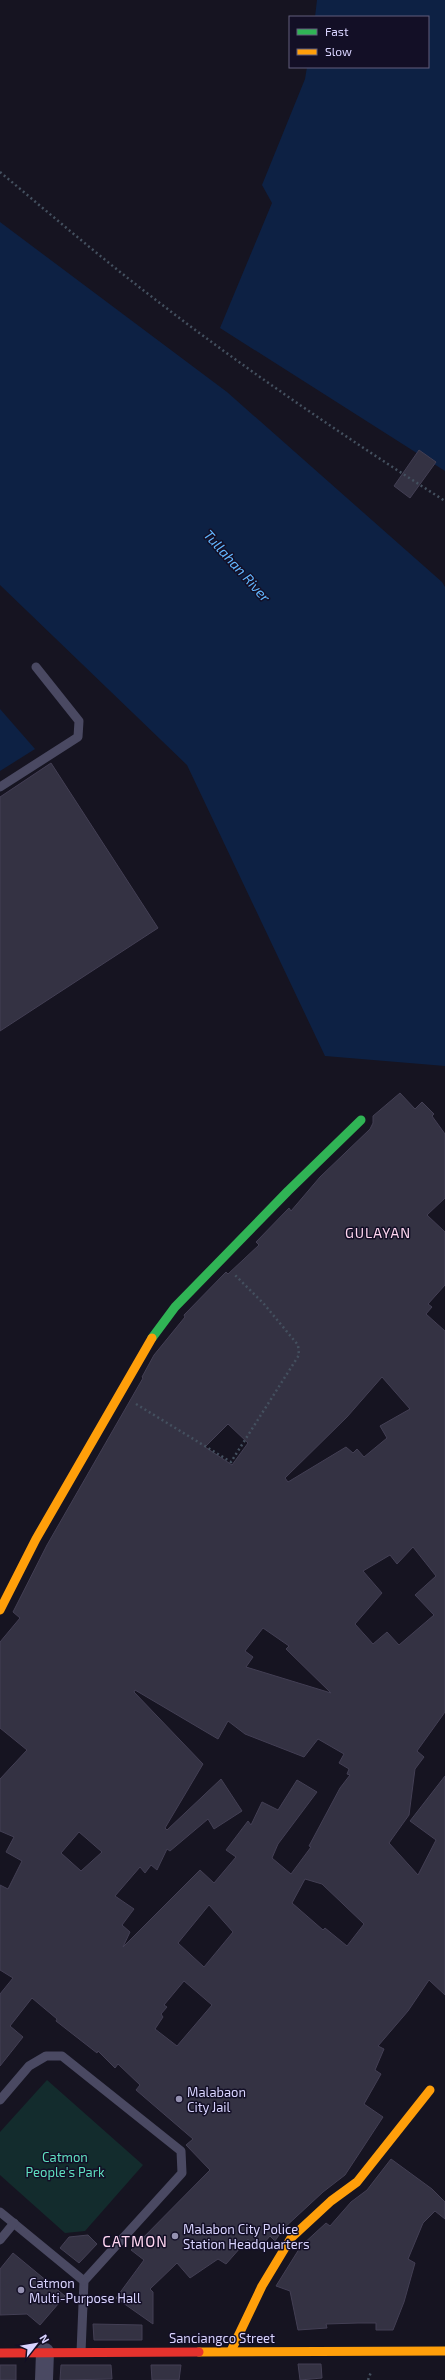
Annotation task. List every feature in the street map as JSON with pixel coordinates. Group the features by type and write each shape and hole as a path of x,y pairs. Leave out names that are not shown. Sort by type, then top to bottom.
{"street":[{"path":"0,1610 36,1539 144,1348 175,1307 220,1260 361,1120"},
{"path":"232,2351 262,2286 291,2238 331,2201 357,2182 430,2090"},
{"name":"Sanciangco Street","path":"0,2353 445,2351"},
{"path":"44,2380 45,2352"}],"lane":[{"path":"0,788 78,737 80,721 36,667"},
{"path":"0,2100 29,2066 46,2056 62,2056 181,2151 182,2173 84,2281 80,2352"},
{"path":"0,2212 84,2281"},
{"path":"0,2240 14,2223"}],"path":[{"path":"0,172 145,292 204,336 348,439 445,501"},
{"path":"118,1394 231,1462 299,1355 298,1345 264,1304 220,1260"}],"green space":[{"name":"Catmon People's Park","path":"47,2080 143,2165 85,2231 65,2233 0,2175 0,2132"}],"water":[{"path":"317,0 445,0 445,471 220,328 272,203 262,185 305,79 307,68 429,68 429,16 315,16"},
{"name":"Tullahan River","path":"0,222 227,392 442,582 445,587 445,1066 325,1056 187,765 0,585"},
{"path":"0,709 35,749 0,771"}],"building":[{"path":"419,450 436,462 410,498 394,486"},
{"path":"51,763 158,928 0,1031 0,797"},
{"path":"400,1093 415,1109 422,1102 434,1114 432,1116 445,1134 445,1198 427,1215 445,1232 445,1285 428,1304 432,1307 426,1314 445,1331 445,1712 417,1751 424,1757 415,1769 409,1815 389,1843 418,1875 436,1840 410,1821 445,1776 445,1995 429,1980 408,2011 378,2046 384,2049 375,2070 381,2074 364,2104 383,2117 345,2175 323,2192 283,2229 275,2241 270,2236 258,2250 248,2239 226,2264 218,2259 190,2278 177,2263 150,2289 153,2292 153,2324 116,2298 144,2260 131,2250 210,2170 186,2145 193,2139 136,2090 140,2085 118,2064 115,2068 98,2051 97,2053 56,2021 57,2019 32,1998 10,2026 23,2037 0,2066 0,1994 13,1978 0,1970 0,1885 8,1889 22,1861 6,1852 14,1837 0,1831 0,1779 27,1750 0,1728 0,1642 20,1618 13,1612 47,1545 143,1378 142,1377 154,1355 185,1317 184,1315 226,1272 228,1274 259,1245 256,1242 289,1208 291,1211 320,1177 370,1129 373,1123 373,1116","holes":["382,1377 410,1409 380,1426 387,1438 364,1457 357,1449 353,1453 346,1447 288,1482 285,1478 347,1417","228,1424 248,1443 232,1465 205,1447","413,1547 436,1576 415,1595 434,1615 399,1645 387,1632 373,1644 355,1624 382,1593 363,1571 390,1555 397,1564","263,1628 289,1646 286,1649 331,1693 246,1667 253,1657 245,1651","135,1690 218,1739 228,1721 245,1734 304,1757 318,1739 344,1754 339,1763 349,1769 347,1774 350,1775 340,1788 309,1846 311,1847 291,1874 272,1858 278,1844 317,1792 297,1780 278,1810 262,1802 251,1825 248,1821 226,1850 236,1857 214,1883 200,1870 123,1947 130,1932 122,1925 134,1909 115,1896 140,1867 145,1873 151,1865 157,1870 167,1849 170,1851 208,1819 214,1829 242,1811 221,1779 167,1830 165,1828 203,1764 134,1692","79,1832 102,1852 81,1871 61,1853","305,1879 322,1884 364,1924 347,1946 325,1928 323,1930 292,1903","209,1905 233,1932 204,1967 178,1943","184,1981 212,2005 177,2046 155,2029 163,2017 161,2014 167,2007 164,2005"]},
{"path":"391,2159 432,2189 445,2202 445,2219 435,2211 423,2223 408,2259 415,2263 404,2302 393,2330 376,2330 376,2323 358,2323 326,2324 327,2328 298,2330 290,2291 276,2286 301,2246 326,2223 330,2226 351,2202 367,2190"},
{"path":"88,2235 97,2244 79,2263 60,2248 69,2237"},
{"path":"13,2253 65,2296 40,2325 27,2314 0,2315 0,2269"},
{"path":"93,2324 142,2325 142,2340 94,2340"},
{"path":"298,2364 321,2364 322,2378 300,2380"},
{"path":"0,2365 16,2365 16,2380 0,2380"},
{"path":"61,2365 111,2365 112,2379 60,2380"},
{"path":"151,2365 181,2365 179,2380 152,2380"}],"traffic: fast":[{"path":"152,1338 175,1307 288,1191 361,1120"}],"traffic: slow":[{"path":"0,1610 36,1539 152,1338"},
{"path":"231,2351 262,2286 291,2238 331,2201 357,2182 430,2090"},
{"path":"199,2352 445,2351"}],"traffic: jam":[{"path":"0,2353 199,2352"}],"place":[{"name":"Malabaon City Jail","path":"179,2099"},
{"name":"Malabon City Police Station Headquarters","path":"175,2236"},
{"name":"Catmon Multi-Purpose Hall","path":"21,2290"}],"district":[{"name":"GULAYAN","path":"378,1233"},
{"name":"CATMON","path":"135,2242"}]}
